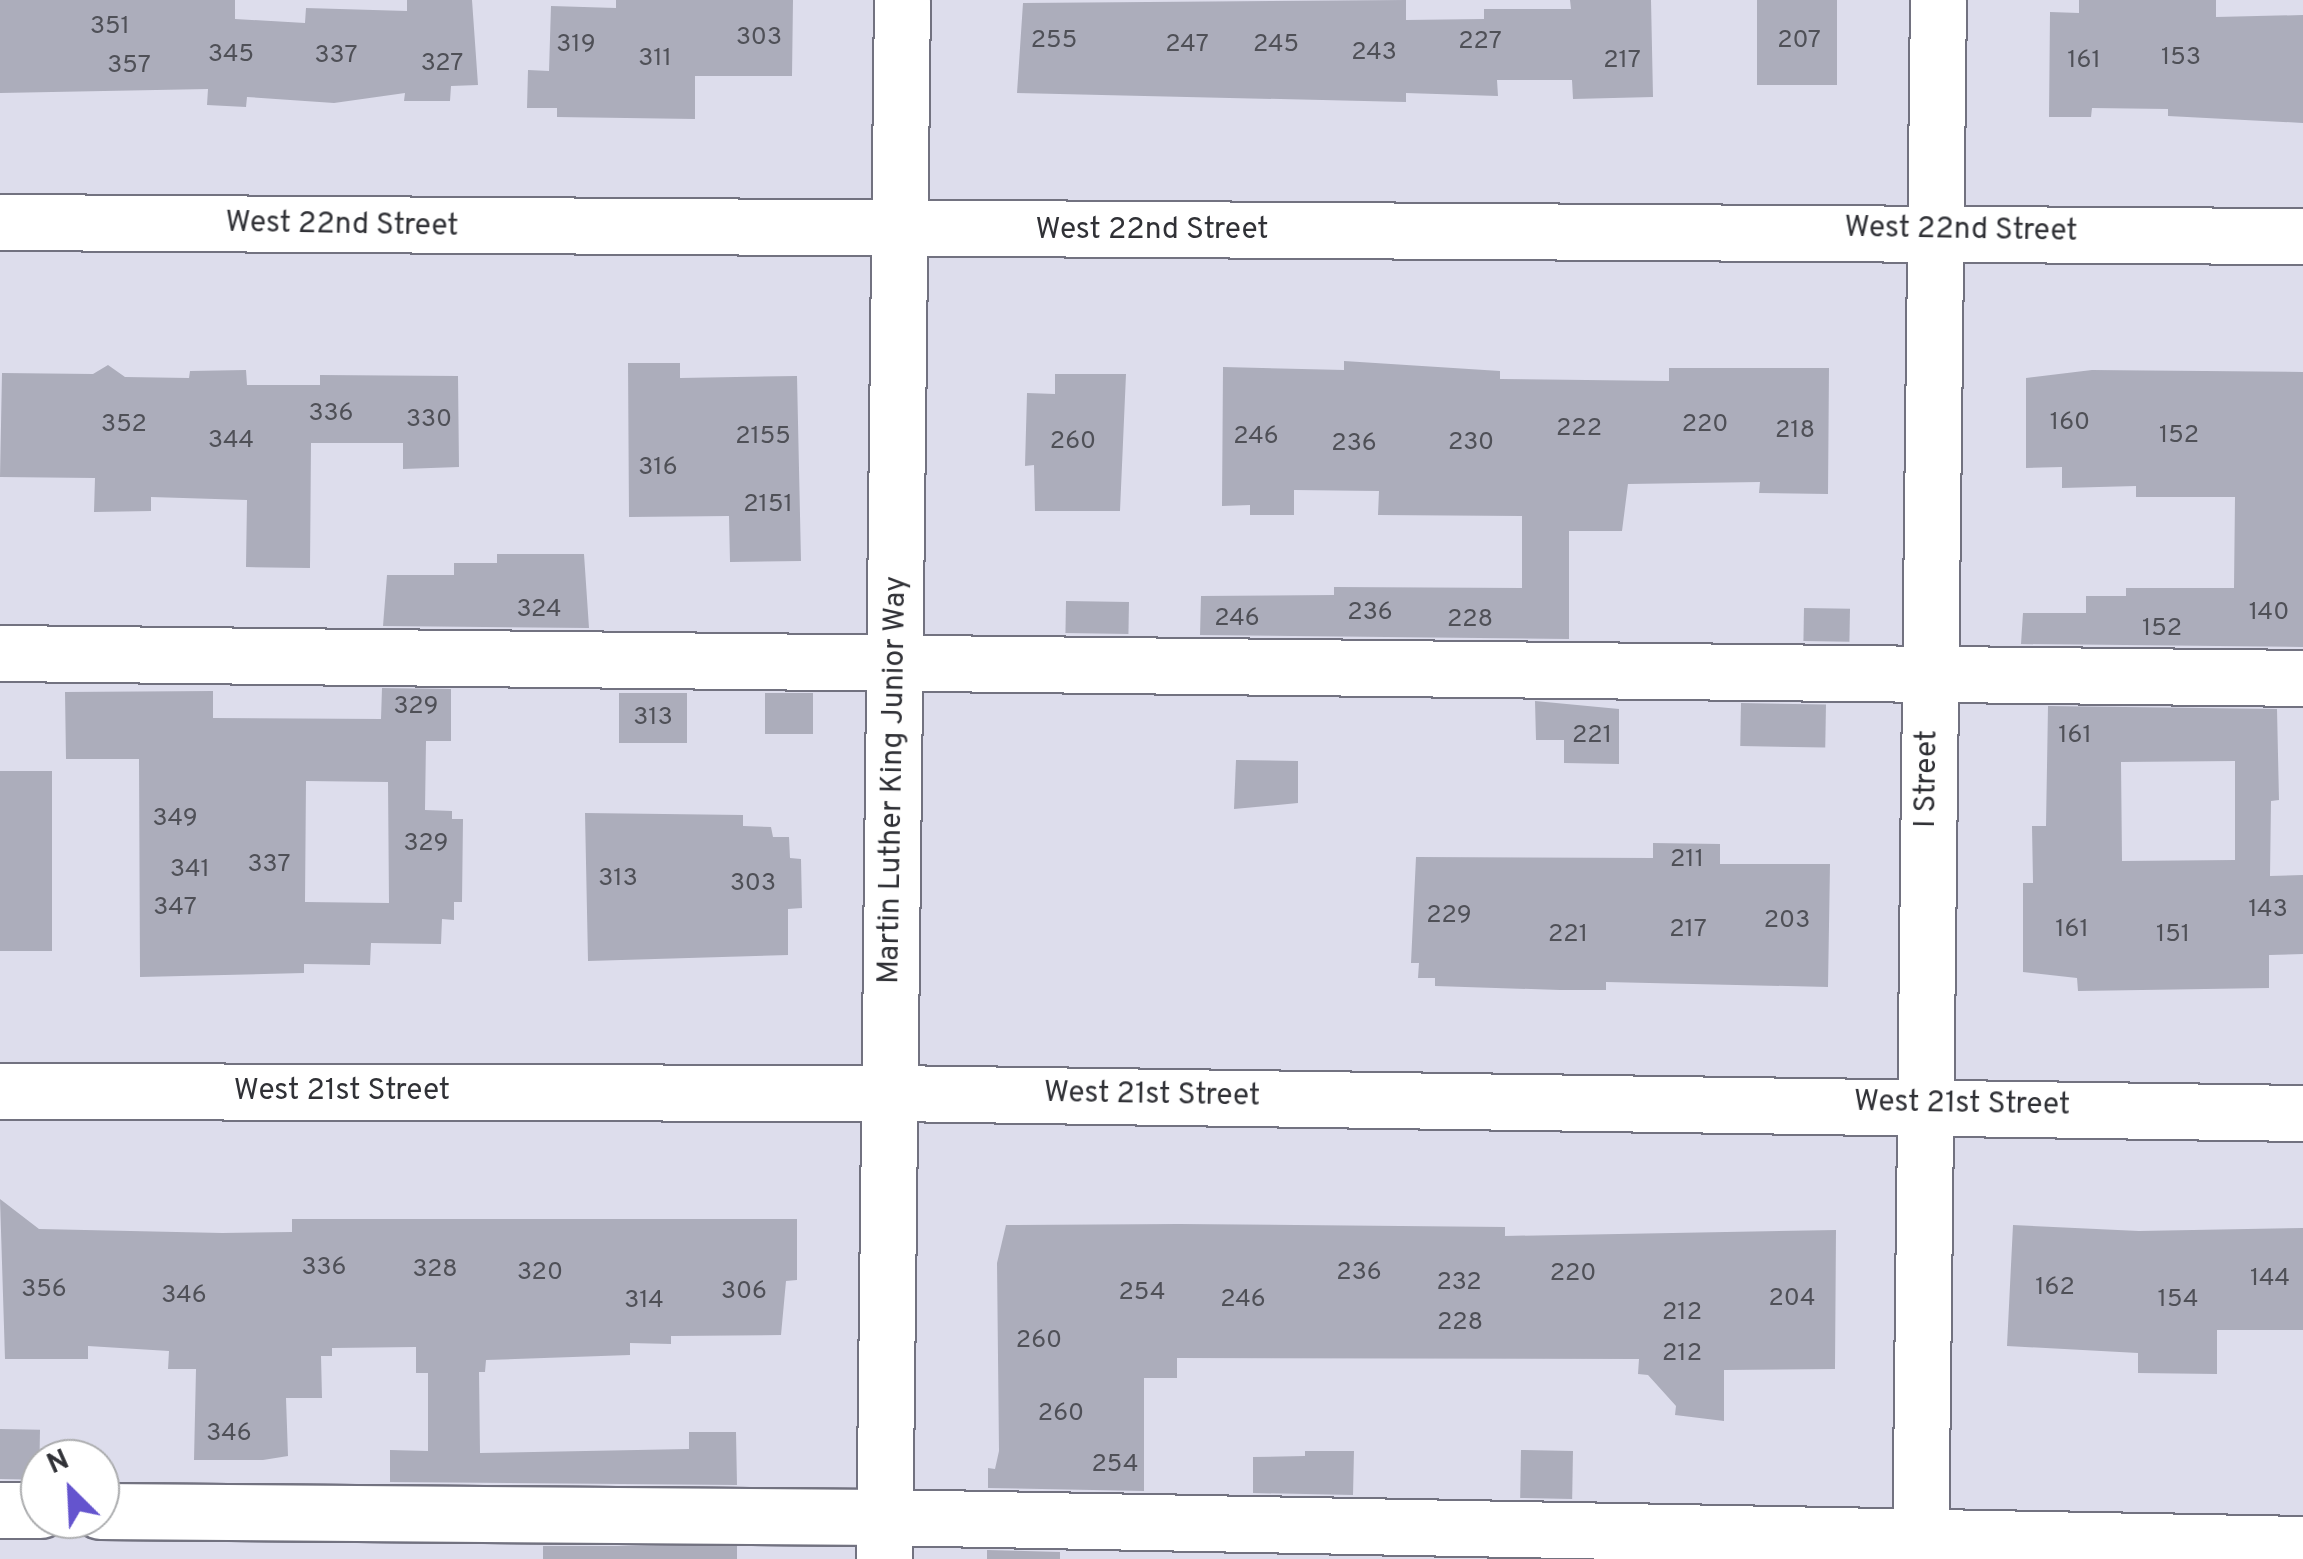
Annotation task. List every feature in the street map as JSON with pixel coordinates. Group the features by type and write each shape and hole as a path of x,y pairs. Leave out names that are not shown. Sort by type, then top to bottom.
{"street":[{"name":"Martin Luther King Junior Way","path":"884,1538 902,0"},
{"name":"I Street","path":"1920,1550 1938,0"},
{"name":"West 22nd Street","path":"0,222 899,232 1938,229 2303,236"},
{"path":"0,653 2303,678"},
{"name":"West 21st Street","path":"0,1091 890,1094 1924,1104 2303,1112"},
{"path":"120,1512 884,1538 1920,1550 2303,1544"}],"building":[{"path":"0,0 235,0 235,19 305,23 306,8 407,11 407,0 472,0 478,85 451,86 450,101 404,101 405,93 334,103 247,97 246,107 207,105 208,89 0,93"},
{"path":"616,0 793,0 792,76 695,76 695,119 557,117 557,108 527,108 528,70 549,71 551,6 616,8"},
{"path":"1406,0 1406,20 1484,19 1484,9 1571,9 1570,0 1651,0 1653,97 1573,99 1572,80 1497,80 1498,96 1406,93 1406,102 1017,93 1023,3"},
{"path":"1757,0 1837,0 1837,85 1757,85"},
{"path":"2079,0 2216,0 2216,17 2303,15 2303,123 2168,116 2168,109 2092,108 2091,117 2049,117 2050,12 2079,13"},
{"path":"1344,361 1500,371 1500,379 1669,381 1669,368 1829,368 1828,494 1759,493 1760,482 1628,484 1622,531 1569,531 1569,639 1200,635 1201,596 1334,595 1334,587 1522,588 1522,516 1378,515 1379,491 1294,490 1294,515 1250,515 1250,505 1222,506 1223,367 1344,370"},
{"path":"628,363 680,363 680,378 797,376 801,561 730,562 729,516 629,517"},
{"path":"108,365 125,377 189,378 190,371 246,370 247,385 320,385 320,375 458,376 459,467 403,469 403,443 311,443 310,568 246,567 247,500 151,497 151,511 94,512 95,478 0,477 2,373 93,374"},
{"path":"2092,370 2303,372 2303,647 2021,644 2023,613 2086,613 2086,596 2126,596 2126,588 2234,588 2235,497 2136,497 2136,486 2062,488 2062,467 2026,468 2026,378"},
{"path":"1055,374 1126,374 1120,511 1035,511 1034,465 1025,466 1027,393 1055,394"},
{"path":"497,554 584,554 589,628 383,626 387,575 454,575 454,563 497,563"},
{"path":"1066,601 1129,602 1128,634 1065,633"},
{"path":"1804,608 1850,609 1849,642 1803,641"},
{"path":"382,688 451,689 451,741 426,741 425,810 452,811 452,819 463,819 462,902 454,902 454,920 442,919 441,944 371,943 370,965 304,964 304,973 140,977 139,759 66,759 65,692 213,691 213,718 381,719","holes":["306,781 388,782 389,903 305,902"]},
{"path":"619,693 687,693 687,743 619,743"},
{"path":"765,693 813,693 813,734 765,734"},
{"path":"1535,701 1619,709 1619,764 1564,763 1564,740 1536,740"},
{"path":"1741,703 1826,704 1825,747 1740,746"},
{"path":"2048,706 2277,709 2279,800 2271,801 2270,876 2303,875 2303,954 2269,955 2269,988 2078,991 2077,978 2023,972 2023,883 2033,883 2032,826 2046,826","holes":["2235,761 2235,860 2122,861 2121,762"]},
{"path":"1236,760 1298,761 1298,803 1234,809"},
{"path":"0,771 52,771 52,951 0,951"},
{"path":"585,813 743,815 743,826 771,827 773,837 789,837 790,858 801,859 802,908 788,909 788,955 588,961"},
{"path":"1653,843 1720,844 1720,864 1830,864 1828,987 1606,982 1606,990 1560,990 1435,986 1435,978 1418,978 1419,963 1411,963 1416,857 1653,858"},
{"path":"0,1199 39,1229 292,1232 292,1219 797,1219 797,1280 786,1281 781,1335 671,1336 671,1344 630,1343 630,1355 486,1360 485,1372 479,1372 480,1453 689,1449 689,1432 736,1432 737,1485 390,1482 390,1450 428,1451 428,1373 416,1373 416,1347 332,1348 332,1356 321,1356 322,1398 286,1398 288,1456 263,1460 194,1460 196,1369 168,1369 169,1351 88,1346 88,1359 5,1359"},
{"path":"1006,1225 1505,1227 1505,1236 1836,1230 1835,1369 1724,1370 1724,1421 1675,1415 1676,1406 1648,1375 1638,1374 1639,1359 1177,1358 1177,1378 1144,1378 1144,1491 988,1488 988,1468 995,1469 999,1451 997,1263"},
{"path":"2013,1225 2139,1231 2303,1228 2303,1330 2217,1330 2217,1374 2138,1373 2138,1353 2007,1346"},
{"path":"0,1429 40,1430 40,1439 20,1439 20,1479 0,1479"},
{"path":"1521,1450 1573,1451 1572,1499 1520,1498"},
{"path":"1305,1451 1354,1451 1353,1495 1253,1493 1253,1457 1305,1456"},
{"path":"543,1546 737,1546 737,1559 543,1559"},
{"path":"987,1550 1060,1552 1060,1559 987,1559"}]}
